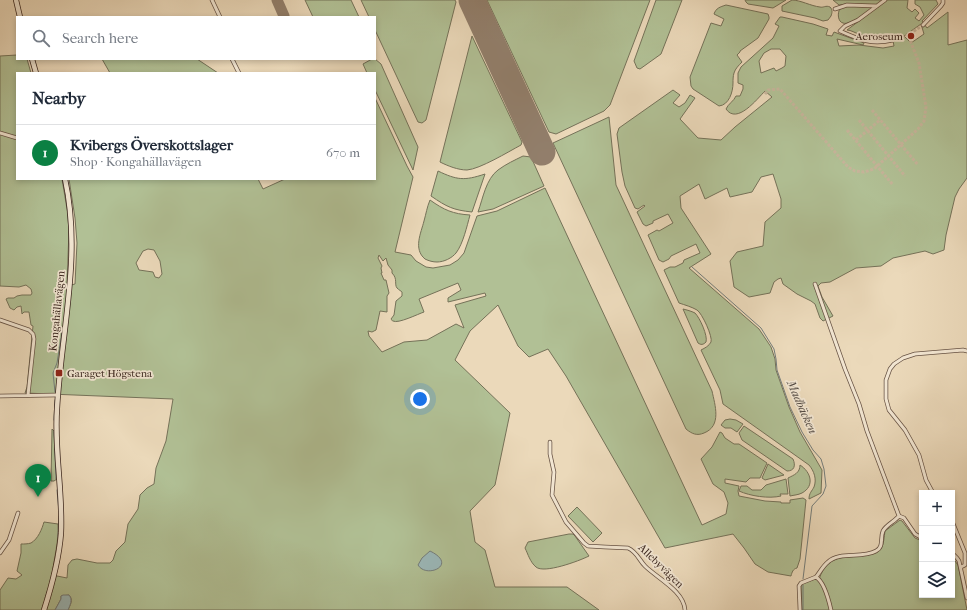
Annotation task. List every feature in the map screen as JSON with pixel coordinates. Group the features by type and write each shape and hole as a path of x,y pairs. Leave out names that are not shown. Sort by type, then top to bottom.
{"street":[{"path":"16,0 20,16"},
{"path":"212,0 220,16"},
{"path":"885,0 858,20 845,26 840,31 866,41 882,42 893,40"},
{"path":"923,25 941,6 943,0"},
{"path":"835,9 847,5 877,6"},
{"path":"32,60 36,72"},
{"path":"232,60 238,72"},
{"path":"0,133 16,138"},
{"name":"Kongahällavägen","path":"44,610 55,574 60,538 61,513 56,434 57,395 70,294 72,241 71,213 65,180"},
{"path":"815,284 899,516 904,518 915,534 919,536"},
{"path":"0,320 29,330 33,334 34,339 28,395"},
{"path":"931,490 926,480 919,455 905,430 889,410 886,399 886,380 890,369 894,364 908,355 963,350 967,351"},
{"path":"0,396 57,395"},
{"name":"Allebyvägen","path":"550,442 550,454 554,472 552,495 566,522 588,546 632,549 644,566 664,580 675,591 682,601 685,610"},
{"path":"0,553 9,540 18,513"},
{"path":"800,610 800,584 816,577 825,564 834,558 859,555 878,550 881,544 883,531 899,516"},
{"path":"954,526 965,553 965,565 961,567"},
{"path":"955,556 961,567 967,598"},
{"path":"816,577 818,577 821,581 831,610"}],"green space":[{"path":"305,0 351,0 359,16 313,16"},
{"path":"361,0 455,0 456,2 426,120 422,123 418,122 376,32 376,16 369,16"},
{"path":"487,0 650,0 610,105 604,111 556,134 549,132"},
{"path":"656,0 682,0 661,54 640,69 637,68 634,61"},
{"path":"745,0 786,0 773,8 748,4"},
{"path":"792,0 821,7 830,7 832,10 831,16 828,20 823,21 782,11 782,6"},
{"path":"833,0 883,0 877,5 839,5"},
{"path":"887,0 908,0 907,8 912,12 915,9 919,13 915,18 919,21 924,15 920,7 915,4 915,0 936,0 938,4 922,21 927,28 948,12 948,45 967,40 967,178 955,197 944,250 933,254 925,251 893,258 881,266 856,268 830,282 821,283 818,286 822,297 833,316 823,321 820,318 815,304 783,284 781,278 774,282 770,293 749,297 734,287 730,261 737,252 763,246 765,222 781,208 781,199 773,174 761,177 752,192 730,197 727,188 705,199 699,184 680,196 681,208 711,254 689,268 759,329 771,347 775,359 776,370 789,407 800,432 822,470 821,493 809,499 814,487 815,478 814,472 809,465 723,404 720,390 701,350 708,346 711,342 707,325 697,310 679,303 664,270 670,267 675,267 683,263 684,260 700,253 696,244 671,256 663,262 659,260 648,235 673,223 668,214 646,226 643,224 637,212 645,206 644,205 638,209 635,208 625,186 617,134 619,128 673,90 680,95 673,103 679,107 685,103 690,95 695,98 680,119 698,138 721,140 772,97 765,91 747,109 741,112 736,114 731,113 726,109 736,96 740,96 743,89 743,85 738,83 738,73 741,67 773,38 779,26 775,24 780,17 813,24 828,29 826,35 832,36 834,32 864,43 863,45 837,39 839,46 859,45 883,48 894,46 892,36 868,36 847,30","holes":["921,24 924,34 911,43 904,36","771,49 780,49 786,56 785,66 776,71 774,68 761,73 759,61 764,53"]},
{"path":"726,5 768,14 769,19 758,38 740,51 737,55 742,62 734,73 731,94 728,101 719,106 693,89 691,86 690,77 711,23 721,26 724,19 714,14 716,10"},
{"path":"845,6 874,7 854,20 843,23 840,21 838,15 840,9"},
{"path":"472,36 522,142 521,145 494,160 479,167 467,170 453,168 440,162"},
{"path":"16,55 16,60 27,60 31,72 16,72 16,180 62,180 69,229 67,286 75,284 77,243 69,180 258,180 263,189 283,180 376,180 376,100 413,177 395,252 411,255 416,261 426,267 433,268 450,265 458,260 464,253 477,216 497,211 545,188 702,525 726,514 728,503 724,492 713,484 701,459 712,447 720,432 725,438 734,444 739,444 767,463 760,478 750,478 746,482 725,479 725,483 739,486 739,496 781,503 790,503 790,500 803,498 806,500 800,559 797,568 793,571 791,576 768,572 755,564 733,534 665,548 566,376 548,349 529,357 518,346 498,305 470,331 455,360 510,413 495,485 470,511 475,542 485,550 495,587 567,587 599,610 68,610 71,604 69,595 61,596 55,610 0,610 0,590 8,578 16,579 22,575 17,571 21,553 21,544 30,543 36,539 44,522 58,524 57,543 52,575 67,578 68,565 72,560 77,559 97,563 110,563 113,560 116,551 125,542 128,524 138,509 140,495 154,484 156,468 166,441 173,399 25,393 27,387 33,326 31,325 29,312 24,312 22,314 21,306 14,310 10,308 6,299 22,295 31,295 32,293 31,289 26,285 19,287 0,286 0,56","holes":["148,249 154,250 160,261 162,274 159,278 155,277 153,272 139,270 136,263 143,251","379,255 383,261 386,258 395,277 396,286 402,292 402,296 396,301 394,315 391,319 393,321 396,322 403,320 424,312 419,299 458,283 461,290 448,298 448,302 485,293 486,296 455,305 464,328 456,324 427,340 404,342 382,352 369,336 368,331 372,332 376,330 380,311 387,312 387,296 389,293 386,280 384,280 381,273 382,266 378,258"]},
{"path":"103,60 198,60 216,72 109,72"},
{"path":"370,60 376,60 381,64 418,147 413,170 376,92 376,72 367,72 363,64"},
{"path":"609,117 616,185 712,391 716,409 715,420 710,430 701,434 695,434 686,429 553,143"},
{"path":"523,156 531,157 544,186 493,209 478,212 485,189 494,174 504,166"},
{"path":"438,171 456,178 471,178 485,174 472,212 450,207 431,196"},
{"path":"430,200 449,211 470,215 461,245 454,255 440,262 432,262 425,259 419,251 420,236"},
{"path":"683,309 695,313 699,319 706,336 706,342 704,344 698,343"},
{"path":"725,420 736,420 743,424 737,432 731,428 725,428 721,425"},
{"path":"744,426 793,459 793,469 787,471 742,440 739,433"},
{"path":"52,429 54,431 57,479 54,481 51,481"},
{"path":"768,464 784,475 765,480 762,478"},
{"path":"800,465 809,475 809,487 798,495 790,496 788,478 798,472"},
{"path":"786,479 788,494 780,494 781,496 760,496 739,491 741,486 747,486 752,490 761,490 766,485"},
{"path":"577,507 602,533 593,542 568,516"},
{"path":"900,520 915,538 919,540 919,598 955,598 955,561 958,565 967,610 802,610 802,584 817,578 819,579 823,570 828,564 838,558 875,553 881,549 883,545 885,531"},
{"path":"573,534 575,536 589,556 570,564 554,568 540,569 534,565 525,548 528,542"}],"water":[{"path":"430,551 438,556 441,561 441,565 438,568 427,571 418,565 422,558"},
{"path":"69,595 71,599 68,610 55,610 61,596"}],"waterway":[{"name":"Madbäcken","path":"692,267 761,328 774,349 777,370 790,407 802,432 813,450 821,459 826,486 823,494 812,506 803,579"},
{"path":"55,392 53,373 57,363 62,332"},
{"path":"54,420 55,400"},
{"path":"54,432 56,479"},
{"path":"57,490 59,512"},
{"path":"58,537 59,516"},
{"name":"Madbäcken","path":"803,585 803,610"},
{"path":"45,598 48,589"}],"taxiway":[{"path":"277,0 284,16"}],"runway":[{"path":"472,0 542,152"}],"tunnel":[{"path":"893,40 908,35 923,25"},
{"path":"765,94 768,90 780,89 848,167 855,171 864,172 874,169 918,129 924,121 926,107 919,63 908,35"},
{"path":"872,110 918,165"},
{"path":"859,120 905,176"},
{"path":"856,140 880,120"},
{"path":"847,130 893,185"}],"place":[{"name":"Aeroseum","path":"911,36"},
{"name":"Garaget Högstena","path":"59,373"},
{"name":"Kvibergs Överskottslager","path":"38,497"}]}
